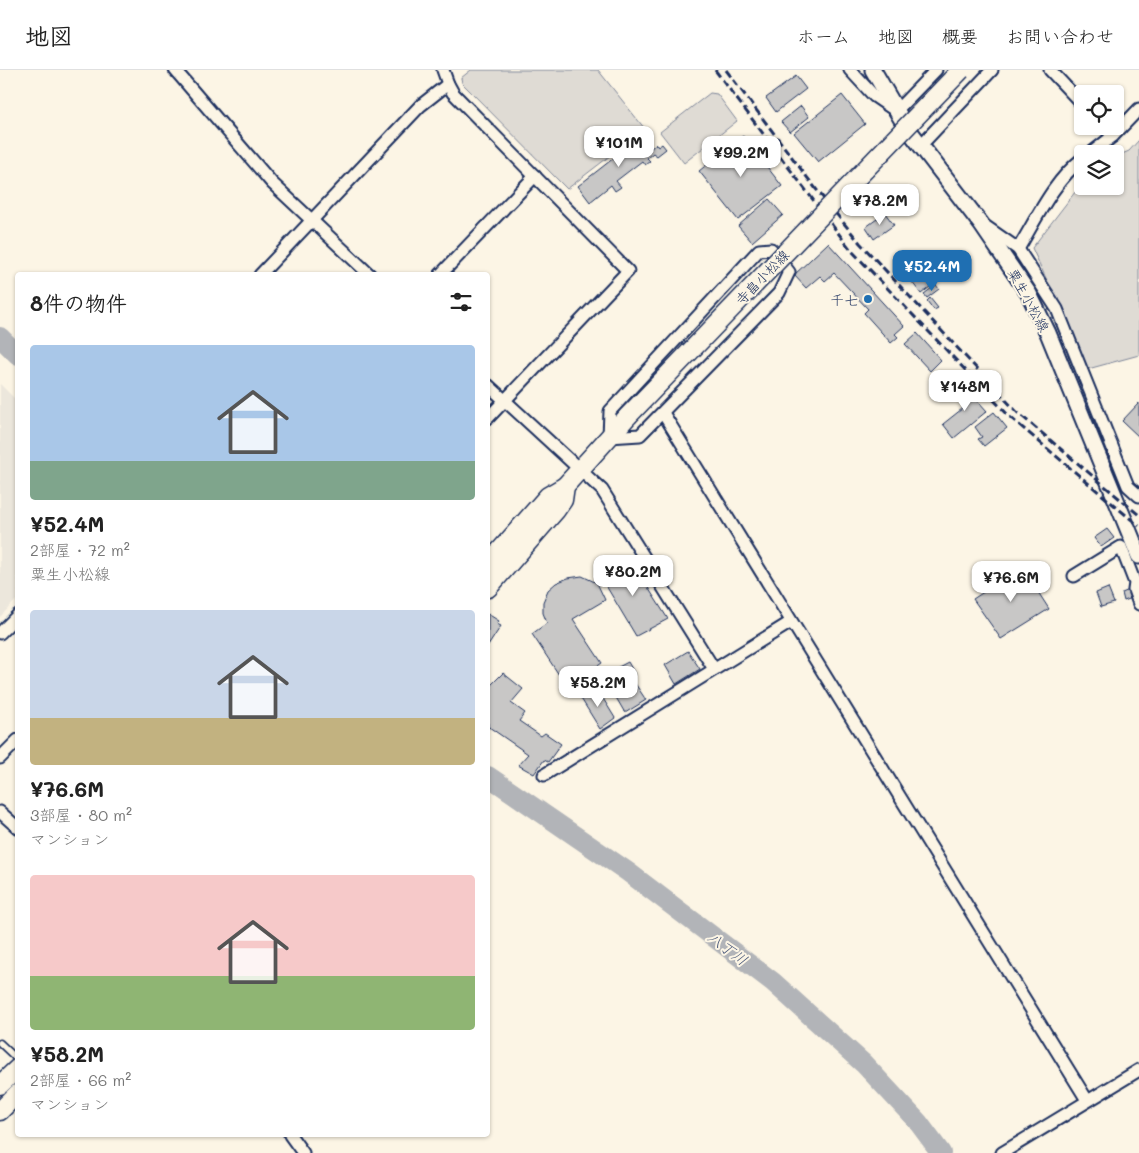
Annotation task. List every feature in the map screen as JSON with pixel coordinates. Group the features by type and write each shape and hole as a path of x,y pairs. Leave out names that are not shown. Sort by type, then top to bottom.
{"main road":[{"name":"粟生小松線","path":"873,70 896,111 981,224 1029,294 1048,333 1139,556"},
{"name":"寺畠小松線","path":"490,562 548,496 565,486 628,416 961,70"},
{"name":"寺畠小松線","path":"490,586 556,510 562,500 565,486"},
{"path":"0,1085 15,1071"},
{"path":"0,1111 15,1096"}],"street":[{"path":"175,70 272,183 367,272"},
{"path":"443,70 453,94 628,271 490,416"},
{"path":"850,70 874,96 896,111 936,70"},
{"path":"922,144 992,70"},
{"path":"1050,70 1074,96"},
{"path":"263,272 420,106 448,84"},
{"path":"1102,145 1139,109"},
{"path":"1018,249 1052,191 1074,166"},
{"path":"443,272 535,176"},
{"path":"981,224 1018,249 1057,309 1128,486 1139,496"},
{"path":"759,250 771,250 789,272 779,293 663,413 640,435 609,437 610,411 759,250"},
{"path":"490,387 602,490 714,669"},
{"path":"663,413 1086,1100"},
{"path":"1074,576 1121,547 1135,583 1134,590 1139,604"},
{"path":"0,633 15,618"},
{"path":"544,775 791,622"},
{"path":"0,758 15,743"},
{"path":"0,812 15,825"},
{"path":"1002,1153 1086,1100 1139,1070"},
{"path":"291,1137 303,1153"}],"lane":[{"path":"0,1043 15,1057"}],"shaded area":[{"path":"471,70 598,70 645,129 567,189 462,83 461,78"},
{"path":"710,93 717,94 737,121 684,163 660,132"},
{"path":"1139,140 1139,355 1088,369 1032,248 1074,193 1074,195 1124,195 1124,153 1129,151"},
{"path":"0,384 15,399 15,601 0,617"}],"building":[{"path":"796,76 806,89 776,112 766,98"},
{"path":"842,95 865,124 818,162 794,133"},
{"path":"801,106 809,117 790,132 781,122"},
{"path":"642,136 651,148 656,144 658,147 662,144 666,149 657,156 653,153 647,158 650,161 645,165 642,161 616,181 621,187 615,191 611,185 590,202 578,186"},
{"path":"743,136 782,186 738,220 699,171"},
{"path":"878,189 886,199 875,209 866,199"},
{"path":"769,199 783,215 752,242 738,226"},
{"path":"885,213 894,225 874,239 866,227"},
{"name":"千七","path":"828,243 904,326 895,334 898,337 891,343 864,313 868,309 834,273 825,281 820,276 806,288 794,275"},
{"path":"937,263 945,275 921,294 909,278 920,270 923,274"},
{"path":"936,285 939,289 927,298 924,294"},
{"path":"930,298 938,308 934,310 927,301"},
{"path":"917,333 941,360 930,371 905,344"},
{"path":"962,383 987,411 954,438 943,424 967,405 954,390"},
{"path":"1139,403 1139,437 1122,421"},
{"path":"994,412 1007,428 984,446 978,439 982,437 975,427"},
{"path":"1107,529 1114,538 1101,547 1094,538"},
{"path":"628,556 668,619 636,636 599,574"},
{"path":"1022,567 1049,609 1001,639 973,599"},
{"path":"582,576 597,583 605,600 573,619 602,663 567,687 532,634 547,623 543,613 543,602 548,590 556,583 568,578"},
{"path":"1108,588 1114,603 1101,607 1096,593"},
{"path":"1129,590 1132,598 1124,601 1122,593"},
{"path":"490,615 499,621 497,624 501,626 490,643"},
{"path":"688,651 700,669 676,684 665,665"},
{"path":"628,662 636,676 632,679 646,700 625,713 603,675"},
{"path":"503,673 523,689 511,703 525,713 519,721 541,736 545,733 561,744 548,762 544,760 534,774 518,765 528,754 490,728 490,686"},
{"path":"596,687 615,718 600,729 580,697"}],"waterway":[{"name":"八丁川","path":"0,337 15,352"},
{"name":"八丁川","path":"490,777 628,872 773,982 864,1064 918,1122 941,1153"}],"railway":[{"path":"715,70 851,250 1011,418 1139,526"},
{"path":"726,70 816,189 860,243 1017,412 1139,515"}],"place":[{"name":"千七","path":"868,299"}]}
